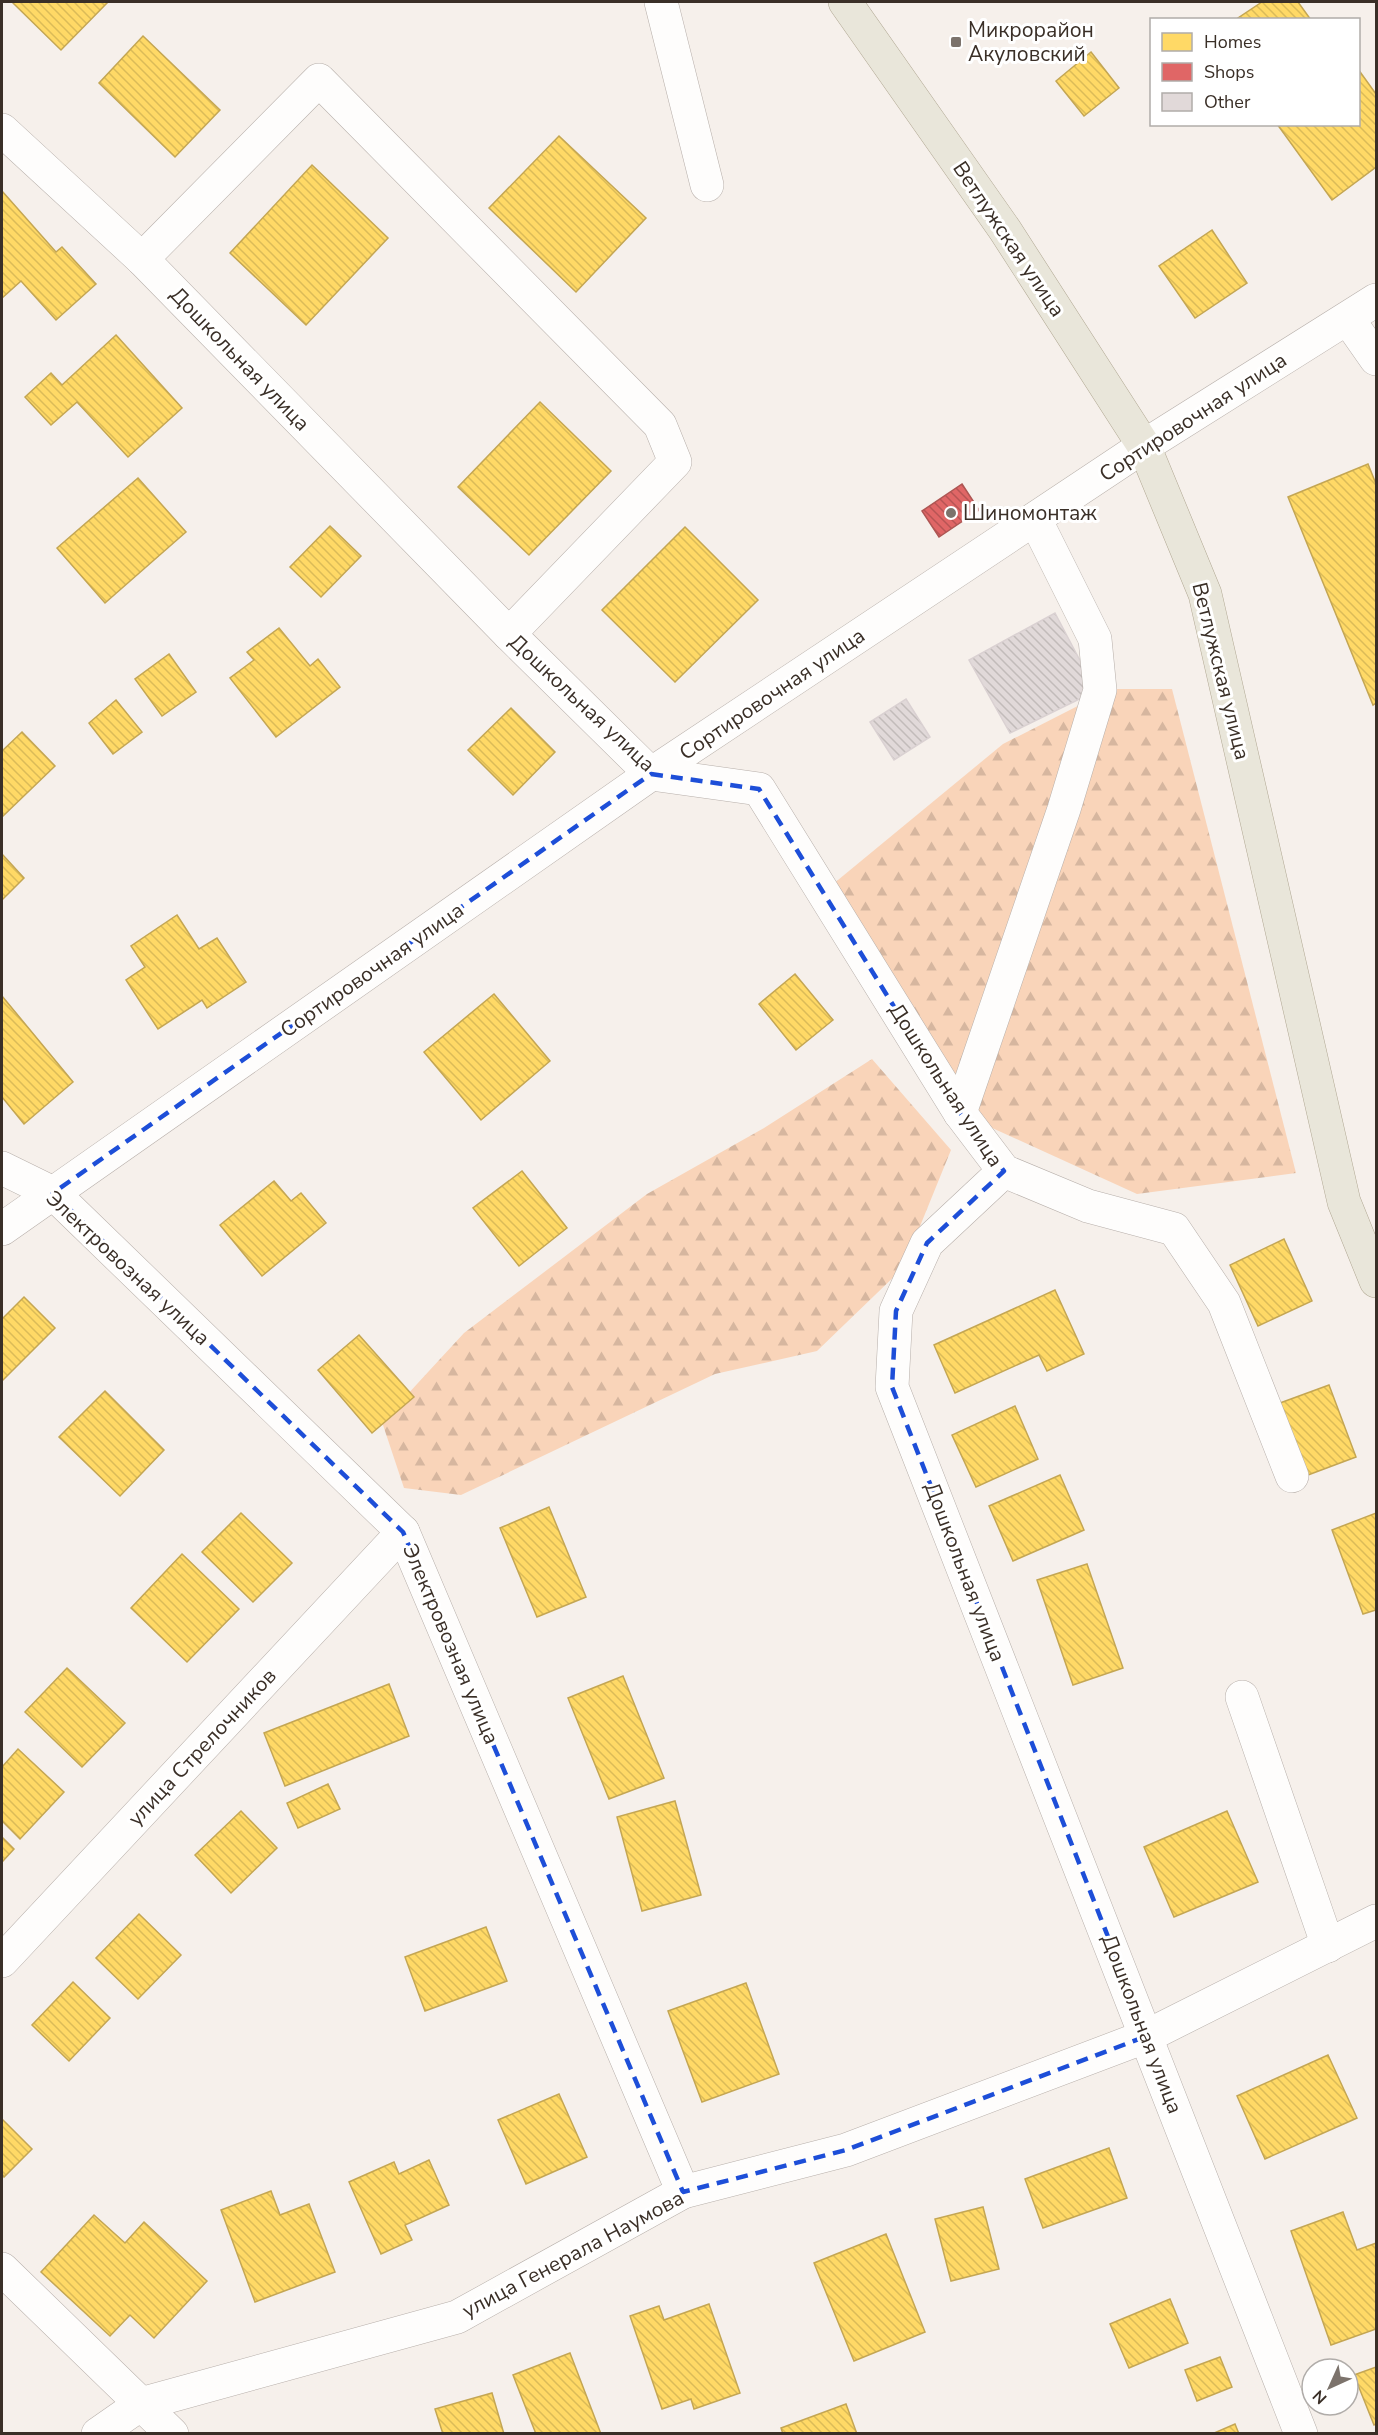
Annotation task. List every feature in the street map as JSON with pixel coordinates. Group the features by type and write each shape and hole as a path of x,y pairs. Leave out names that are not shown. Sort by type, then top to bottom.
{"main road":[{"name":"Ветлужская улица","path":"844,2 1005,230 1144,446 1205,594 1344,1202 1377,1281"}],"street":[{"path":"661,2 707,185"},
{"path":"142,259 319,80 660,425 675,462 509,634"},
{"name":"Дошкольная улица","path":"2,130 142,259 509,634 651,774 759,789 960,1113 1004,1171 927,1243 896,1311 892,1387 1301,2433"},
{"name":"Сортировочная улица","path":"2,1229 651,774 1144,446 1377,300"},
{"path":"1348,319 1377,359"},
{"path":"960,1113 1064,809 1100,690 1095,639 1035,519"},
{"name":"Электровозная улица","path":"2,1168 53,1193 403,1532 683,2192"},
{"path":"1004,1171 1088,1206 1174,1229 1224,1304 1292,1476"},
{"name":"улица Стрелочников","path":"2,1961 403,1532"},
{"path":"1242,1697 1328,1946"},
{"name":"улица Генерала Наумова","path":"98,2433 141,2404 457,2317 683,2192 846,2150 1147,2036 1377,1921"},
{"path":"2,2269 172,2433"}],"highlighted area":[{"path":"651,774 759,789 960,1113 1004,1171 927,1243 896,1311 892,1387 1147,2036 846,2150 683,2192 403,1532 53,1193"}],"green space":[{"path":"1111,689 1172,689 1296,1173 1137,1194 979,1122 821,894 1003,744"},
{"path":"872,1059 951,1150 903,1268 817,1351 715,1374 461,1495 404,1488 382,1422 464,1333 647,1194 764,1128"}],"building: Homes":[{"path":"12,2 108,2 61,50"},
{"path":"1262,2 1298,2 1310,18 1238,18"},
{"path":"143,36 220,110 175,157 99,83"},
{"path":"1091,52 1119,88 1084,116 1056,81"},
{"path":"1360,72 1376,94 1376,167 1332,200 1278,126 1360,126"},
{"path":"559,136 646,218 576,292 489,208"},
{"path":"312,165 388,238 306,325 230,253"},
{"path":"2,191 56,252 62,247 96,284 56,320 21,281 2,298"},
{"path":"1212,230 1247,283 1195,318 1159,266"},
{"path":"116,335 182,408 128,457 77,402 51,425 25,397 51,373 62,385"},
{"path":"540,402 611,471 529,555 458,487"},
{"path":"1368,464 1376,484 1376,703 1373,705 1288,497"},
{"path":"138,478 186,532 105,603 57,548"},
{"path":"330,526 361,556 321,597 290,567"},
{"path":"685,527 758,600 675,682 602,610"},
{"path":"279,628 310,666 318,659 340,687 276,737 230,678 254,660 247,652"},
{"path":"169,654 196,692 162,716 135,679"},
{"path":"116,700 142,732 113,754 89,723"},
{"path":"511,708 555,752 513,795 468,750"},
{"path":"22,732 55,766 2,817 2,751"},
{"path":"2,854 24,878 2,900"},
{"path":"177,915 199,949 217,938 246,982 207,1008 202,1000 158,1029 126,980 145,967 131,946"},
{"path":"795,974 833,1020 796,1050 759,1004"},
{"path":"494,994 550,1061 481,1120 424,1052"},
{"path":"2,996 73,1082 24,1124 2,1097"},
{"path":"522,1171 567,1228 519,1266 473,1208"},
{"path":"274,1181 291,1201 301,1193 326,1223 262,1276 220,1225"},
{"path":"1284,1239 1312,1301 1258,1326 1230,1265"},
{"path":"1055,1290 1084,1354 1047,1371 1039,1355 955,1393 934,1345"},
{"path":"24,1297 55,1328 2,1381 2,1319"},
{"path":"359,1335 414,1397 372,1433 318,1370"},
{"path":"1329,1385 1356,1457 1308,1475 1280,1403"},
{"path":"105,1391 164,1450 120,1496 59,1437"},
{"path":"1015,1406 1038,1459 976,1487 952,1435"},
{"path":"1060,1475 1084,1530 1013,1561 989,1506"},
{"path":"549,1507 586,1597 537,1617 500,1528"},
{"path":"241,1513 292,1563 253,1602 202,1552"},
{"path":"1376,1513 1376,1610 1363,1614 1332,1530"},
{"path":"182,1554 239,1609 187,1662 131,1608"},
{"path":"1087,1564 1123,1668 1073,1685 1037,1580"},
{"path":"67,1668 125,1723 82,1767 25,1712"},
{"path":"623,1676 664,1778 609,1799 568,1698"},
{"path":"389,1684 409,1736 285,1786 264,1733"},
{"path":"18,1749 64,1792 20,1839 2,1821 2,1767"},
{"path":"328,1784 340,1809 298,1828 287,1803"},
{"path":"675,1801 701,1895 642,1911 617,1817"},
{"path":"241,1811 277,1848 231,1893 195,1855"},
{"path":"1227,1811 1258,1882 1174,1917 1144,1847"},
{"path":"2,1837 14,1849 2,1862"},
{"path":"139,1914 181,1955 138,1999 96,1958"},
{"path":"486,1927 507,1981 425,2011 405,1957"},
{"path":"73,1982 110,2018 69,2061 32,2025"},
{"path":"746,1983 779,2074 702,2102 668,2011"},
{"path":"1328,2055 1357,2118 1265,2159 1237,2096"},
{"path":"559,2094 587,2157 526,2184 498,2120"},
{"path":"2,2119 32,2149 4,2177 2,2174"},
{"path":"1109,2148 1127,2198 1043,2228 1025,2179"},
{"path":"429,2160 449,2205 405,2225 412,2240 381,2254 349,2182 394,2162 399,2174"},
{"path":"271,2191 280,2215 309,2204 335,2272 255,2302 221,2210"},
{"path":"983,2207 999,2269 951,2281 935,2219"},
{"path":"1343,2212 1357,2250 1376,2243 1376,2329 1331,2345 1291,2231"},
{"path":"94,2215 125,2243 144,2222 207,2281 154,2338 130,2315 110,2336 41,2272"},
{"path":"886,2234 925,2332 854,2361 814,2263"},
{"path":"1170,2299 1188,2343 1129,2368 1110,2324"},
{"path":"709,2304 740,2393 694,2409 691,2399 662,2409 630,2316 659,2306 664,2320"},
{"path":"570,2353 601,2434 536,2434 513,2375"},
{"path":"1220,2357 1232,2387 1197,2401 1185,2370"},
{"path":"1376,2367 1376,2424 1374,2425 1360,2390 1360,2373"},
{"path":"492,2393 504,2434 443,2434 435,2409"},
{"path":"846,2404 857,2434 783,2434 781,2428"},
{"path":"1235,2424 1239,2434 1212,2434"}],"building: Shops":[{"path":"962,484 979,510 939,537 922,511"}],"building: Other":[{"path":"1055,613 1096,691 1010,733 969,660"},
{"path":"906,699 930,737 894,760 870,722"}],"place":[{"name":"Микрорайон Акуловский","path":"956,42"},
{"name":"Шиномонтаж","path":"951,513"}]}
